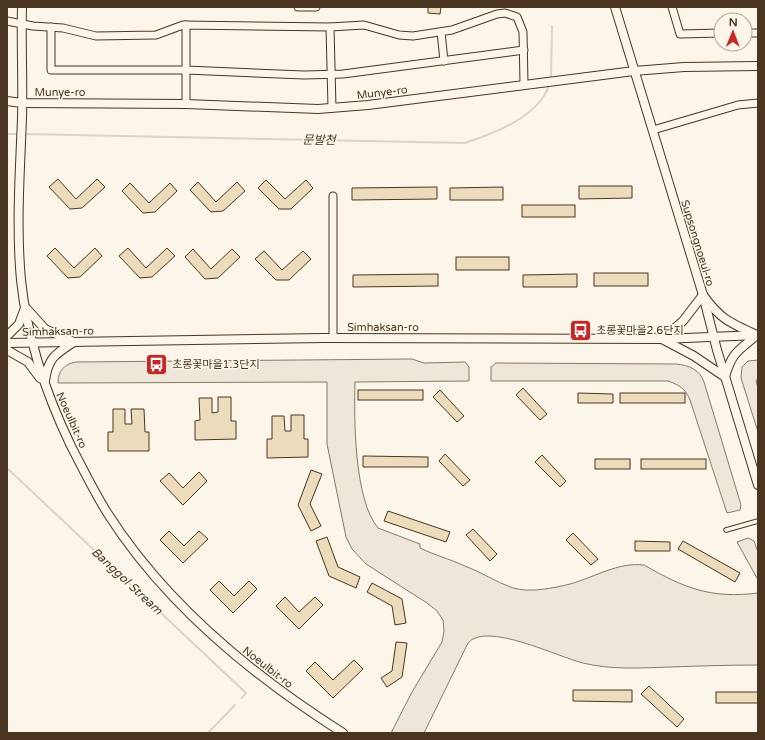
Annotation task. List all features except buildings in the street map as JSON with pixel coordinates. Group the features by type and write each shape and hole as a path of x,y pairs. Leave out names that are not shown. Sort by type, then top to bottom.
{"street":[{"name":"Noeulbit-ro","path":"22,7 22,116 19,232 21,280 25,307 33,342 44,384 55,414 109,516 168,590 223,645 304,709 343,733"},
{"path":"298,7 316,7"},
{"name":"Supsongnoeul-ro","path":"615,7 703,295 713,336 758,485"},
{"path":"672,7 680,34 713,34"},
{"path":"7,21 22,25 63,28 96,36 150,36 162,33 176,26 186,25 330,28 371,26 406,36 452,30 489,15 505,13 512,14 517,17 522,26 524,84"},
{"path":"186,25 186,104"},
{"path":"51,27 51,70 186,70 332,75 524,50"},
{"path":"330,28 332,108"},
{"path":"441,32 444,61"},
{"name":"Munye-ro","path":"7,101 22,104 186,104 318,109 368,105 634,71 684,67 758,66"},
{"path":"653,130 738,105 758,103"},
{"path":"333,196 333,338"},
{"path":"703,295 715,312 724,319 757,335 735,352 730,360 725,377 694,356 662,339 683,322 703,295"},
{"path":"7,336 19,324 25,307 44,329 74,342"},
{"name":"Simhaksan-ro","path":"7,343 333,338 662,339 757,335"},
{"path":"44,384 47,366 51,358 74,342"},
{"path":"7,350 28,362 44,384"}],"lane":[{"path":"726,530 758,520"}],"shaded area":[{"path":"412,359 424,363 465,362 469,367 469,381 355,382 357,458 360,479 364,498 370,515 378,528 420,544 420,548 471,568 513,588 527,590 564,586 616,568 644,565 672,580 698,590 726,594 758,593 758,665 637,668 604,667 572,660 523,642 490,636 477,637 468,643 424,733 391,733 412,692 442,642 444,631 443,620 437,611 427,603 366,564 352,549 346,537 327,444 327,382 58,383 59,375 62,369 68,364 76,362"},
{"path":"758,360 758,378 756,381 758,388 758,432 741,378 742,367 748,361"},
{"path":"496,363 676,364 697,371 704,382 741,505 740,510 727,513 690,400 684,390 678,386 668,381 491,381 491,367"},
{"path":"748,538 754,541 758,552 758,580 737,542"}],"waterway":[{"name":"문발천","path":"551,79 552,26"},
{"name":"문발천","path":"24,134 465,143 502,129 526,115 544,96 549,85"},
{"name":"문발천","path":"7,134 20,134"},
{"name":"Banggol Stream","path":"7,468 246,693 242,698"},
{"path":"208,733 235,705"}],"place":[{"name":"초롱꽃마을2.6단지","path":"581,330"},
{"name":"초롱꽃마을1.3단지","path":"157,364"}]}
